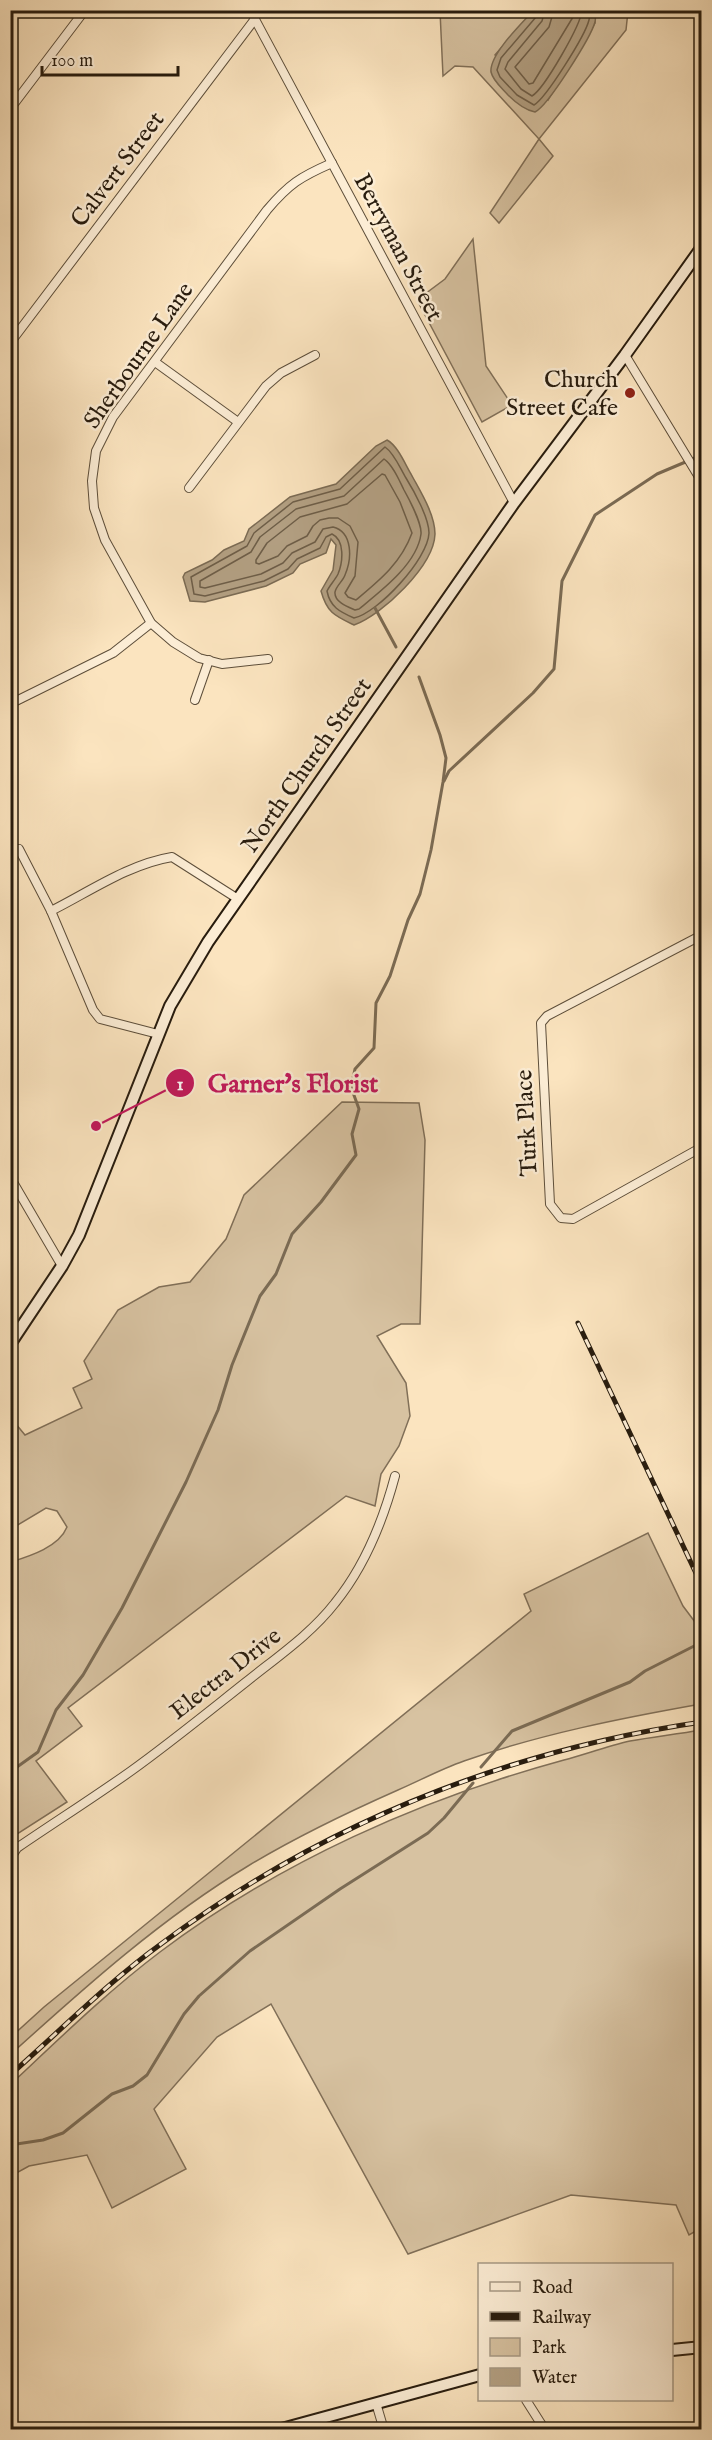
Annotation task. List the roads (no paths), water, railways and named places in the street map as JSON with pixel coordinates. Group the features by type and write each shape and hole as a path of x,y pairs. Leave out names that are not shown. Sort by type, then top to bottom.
{"main road":[{"name":"North Church Street","path":"10,1344 62,1266 79,1235 170,1006 202,951 514,503 625,355 702,247"},
{"path":"673,2350 702,2347"},
{"path":"278,2430 478,2376"}],"street":[{"path":"10,109 85,10"},
{"name":"Berryman Street","path":"250,10 514,503"},
{"name":"Calvert Street","path":"10,343 255,19"},
{"name":"Sherbourne Lane","path":"268,659 222,664 199,658 173,642 151,623 105,540 94,508 92,481 96,451 113,417 267,210 286,187 332,163"},
{"path":"189,488 266,386 281,374 315,355"},
{"path":"625,355 702,482"},
{"path":"155,362 238,422"},
{"path":"10,704 113,653 151,623"},
{"path":"195,700 209,660"},
{"path":"10,853 20,849 51,911 93,1010 100,1019 158,1034"},
{"path":"51,911 139,866 172,857 238,899"},
{"name":"Turk Place","path":"702,935 547,1016 541,1023 550,1204 561,1218 573,1219 702,1147"},
{"path":"10,1177 62,1266"},
{"name":"Electra Drive","path":"10,1859 14,1848 133,1769 292,1646 321,1618 347,1587 364,1559 387,1505 394,1476"},
{"path":"527,2401 545,2430"},
{"path":"376,2403 384,2430"}],"water":[{"path":"533,11 595,12 595,22 586,42 549,98 535,112 523,108 514,100 496,81 491,72 495,57 501,48"},
{"path":"387,440 398,451 423,495 433,519 435,534 426,560 405,588 392,600 365,620 354,625 329,609 321,591 333,570 336,545 331,539 326,553 300,564 293,573 266,586 205,602 190,601 183,577 185,573 244,541 249,529 290,497 336,484 376,446"}],"waterway":[{"path":"444,781 449,771 533,693 554,669 562,581 595,515 657,474 702,455"},
{"path":"375,608 396,647"},
{"path":"10,1772 38,1752 56,1710 83,1675 122,1608 186,1482 218,1410 232,1365 260,1296 276,1274 292,1234 321,1202 356,1155 352,1134 359,1109 351,1087 355,1069 374,1048 376,1003 390,976 408,920 420,894 431,850 443,782 446,758 419,677"},
{"path":"481,1767 512,1731 630,1682 645,1671 702,1642"},
{"path":"10,2145 43,2140 63,2133 112,2094 133,2086 147,2075 184,2014 199,1996 250,1951 340,1889 428,1833 444,1818 473,1783"}],"railway":[{"path":"578,1323 702,1586"},
{"path":"10,2075 103,1991 161,1944 222,1901 285,1863 350,1829 417,1799 556,1752 628,1735 702,1722"}],"place":[{"name":"Church Street Cafe","path":"630,393"},
{"name":"Garner's Florist","path":"96,1126"}]}
